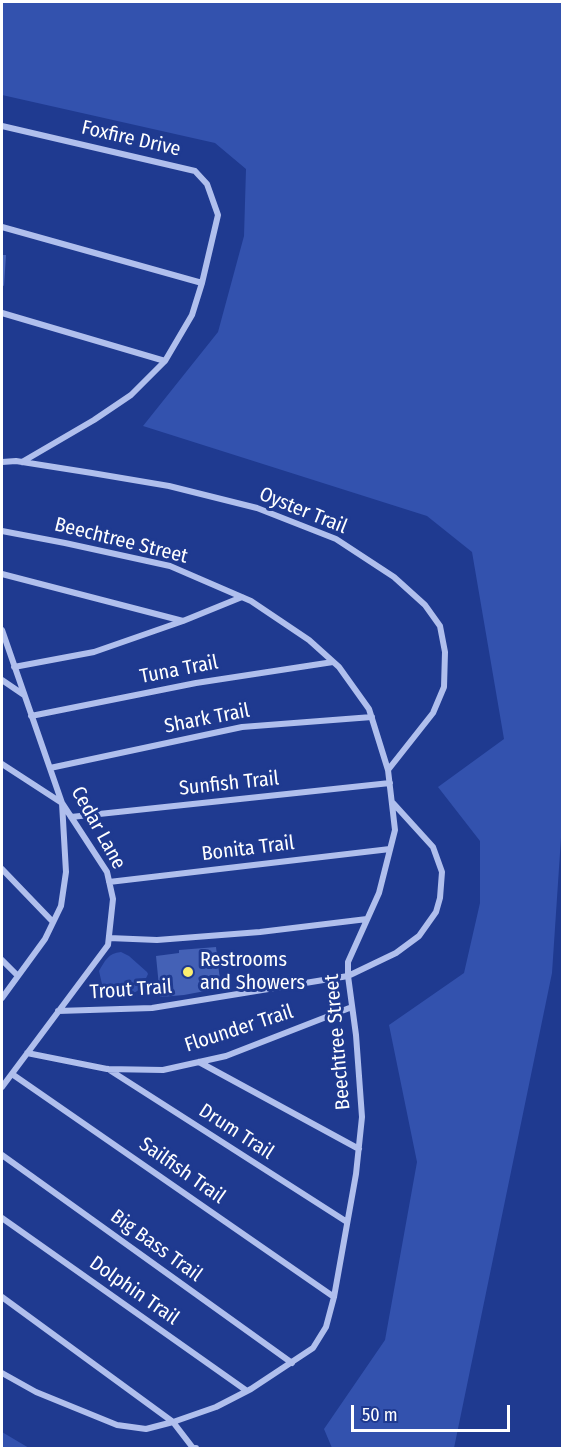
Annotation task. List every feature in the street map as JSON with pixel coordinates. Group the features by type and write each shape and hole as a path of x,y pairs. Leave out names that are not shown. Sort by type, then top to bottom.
{"street":[{"name":"Foxfire Drive","path":"2,126 195,171 207,184 218,215 192,315 165,361 131,395 94,420 22,462"},
{"path":"2,227 202,283"},
{"path":"2,313 165,361"},
{"name":"Oyster Trail","path":"2,462 22,462 169,486 256,508 336,539 394,578 425,605 440,626 445,663 444,687 434,713 388,770"},
{"name":"Beechtree Street","path":"2,531 170,566 251,601 309,640 339,667 369,709 388,770 395,830 379,893 348,962 362,1117 356,1174 334,1296 326,1327 313,1348 247,1391 216,1407 146,1430 117,1425 36,1392 2,1373"},
{"path":"2,574 183,621"},
{"path":"14,667 94,652 183,621 242,597"},
{"name":"Cedar Lane","path":"2,630 62,803 108,872 113,899 108,945 2,1087"},
{"name":"Tuna Trail","path":"32,716 196,683 333,662"},
{"path":"2,681 24,695"},
{"name":"Shark Trail","path":"50,768 242,727 372,717"},
{"path":"2,764 62,803 66,872 61,906 45,939 2,998"},
{"name":"Sunfish Trail","path":"71,817 390,783"},
{"path":"348,976 396,953 419,936 436,912 440,898 442,872 433,847 393,802"},
{"name":"Bonita Trail","path":"110,882 390,849"},
{"path":"2,870 53,922"},
{"path":"109,938 157,940 260,932 367,919"},
{"path":"2,960 18,976"},
{"name":"Trout Trail","path":"58,1011 152,1008 348,976"},
{"name":"Flounder Trail","path":"27,1053 107,1069 163,1070 226,1056 352,1007"},
{"path":"199,1062 359,1149"},
{"name":"Drum Trail","path":"107,1069 347,1222"},
{"name":"Sailfish Trail","path":"12,1074 334,1296"},
{"name":"Big Bass Trail","path":"2,1155 292,1363"},
{"name":"Dolphin Trail","path":"2,1218 247,1391"},
{"path":"2,1297 173,1422 194,1448"}],"shaded area":[{"path":"2,2 562,2 562,823 552,973 454,1448 332,1448 324,1429 385,1340 417,1162 389,1025 464,973 480,903 480,841 438,787 504,739 472,552 427,516 143,426 218,332 244,236 246,169 215,143 2,95"},
{"path":"121,952 129,956 148,974 135,992 113,994 102,984 99,971 110,956"},
{"path":"2,1432 29,1448 2,1448"}],"building":[{"path":"2,255 6,255 4,286 2,285"},
{"name":"Restrooms and Showers","path":"216,947 221,988 160,997 156,956 179,953 179,950"}],"place":[{"name":"Restrooms and Showers","path":"188,972"}]}
